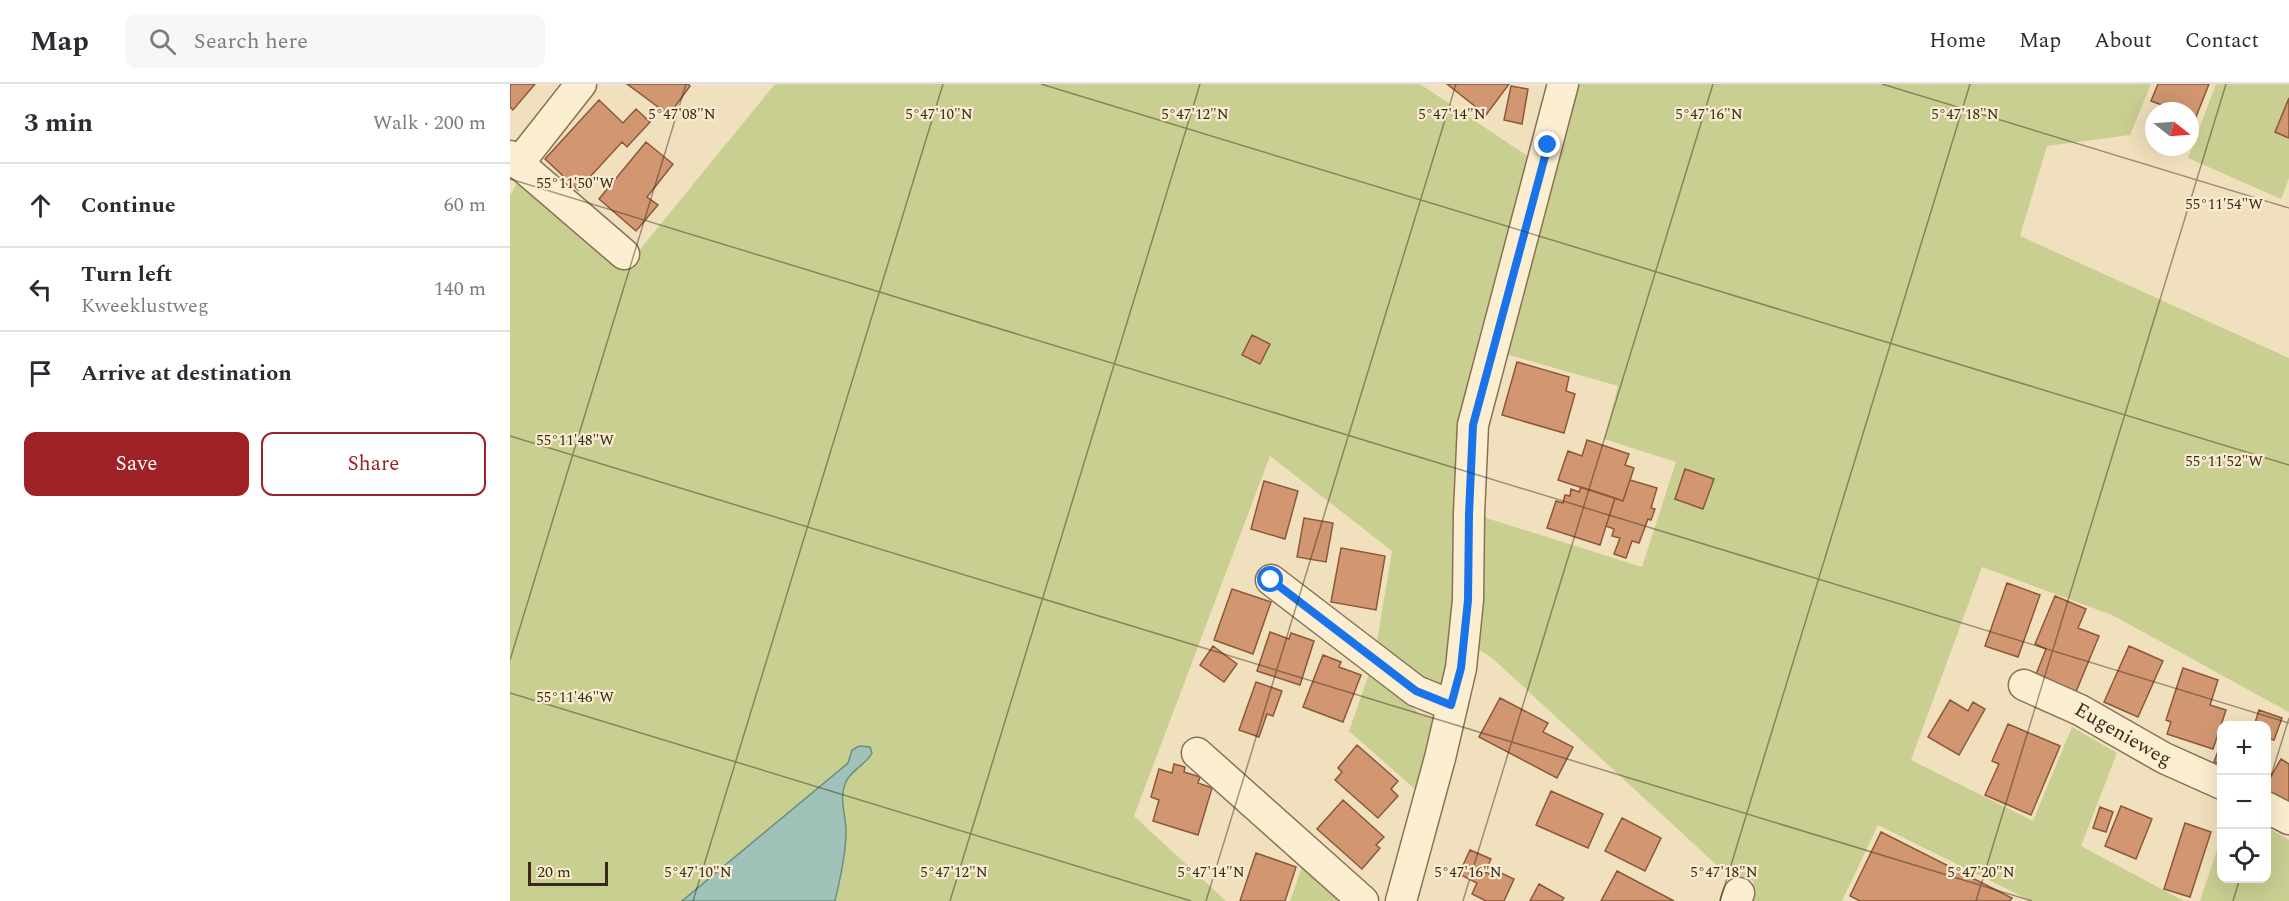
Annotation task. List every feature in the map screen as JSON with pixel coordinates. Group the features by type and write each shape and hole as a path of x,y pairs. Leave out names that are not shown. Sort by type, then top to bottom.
{"street":[{"path":"581,84 514,160 624,254"},
{"path":"1401,901 1440,758 1461,668 1468,600 1473,425 1563,84"},
{"path":"1271,580 1416,691 1451,705"},
{"name":"Eugenieweg","path":"2024,685 2080,710 2164,758 2217,782"},
{"path":"1197,753 1363,901"},
{"path":"2271,810 2289,819"}],"green space":[{"path":"775,84 1420,84 1532,159 1445,700 1374,659 1392,551 1270,456 1134,816 1226,901 510,901 510,196 521,175 624,269"},
{"path":"1569,84 2151,84 2130,135 2047,146 2020,236 2289,358 2289,712 2112,615 1982,567 1911,760 2033,821 2072,727 2117,753 2081,846 2184,901 2031,901 1878,825 1842,901 1748,901 1754,881 1721,869 1492,658 1471,644 1477,515 1642,567 1676,462 1604,439 1618,386 1499,352"},
{"path":"2216,84 2289,84 2289,178 2281,199 2188,158 2189,156 2199,156 2199,129"},
{"path":"1370,671 1421,715 1437,718 1423,796 1349,731"},
{"path":"2271,829 2289,840 2289,901 2200,901 2217,850 2217,883 2271,883"},
{"path":"1303,864 1346,901 1290,901"}],"water":[{"path":"859,746 870,747 872,753 850,775 843,790 846,840 835,901 682,901 848,763 852,750"}],"building":[{"path":"510,84 535,84 513,110 510,107"},
{"path":"627,84 688,84 690,86 669,115"},
{"path":"1447,84 1509,84 1486,115"},
{"path":"2158,84 2209,84 2199,109 2199,102 2151,101"},
{"path":"1511,86 1528,89 1522,124 1504,120"},
{"path":"2289,98 2289,138 2275,132"},
{"path":"599,100 623,123 636,109 650,122 627,147 622,142 578,190 545,159"},
{"path":"646,142 673,164 647,197 658,205 636,231 599,199"},
{"path":"1252,335 1270,344 1260,364 1242,355"},
{"path":"1517,362 1569,377 1566,391 1575,394 1564,433 1502,415"},
{"path":"1587,440 1629,454 1625,465 1634,468 1623,501 1558,480 1568,451 1582,456"},
{"path":"1685,469 1714,479 1703,509 1675,499"},
{"path":"1630,480 1657,488 1651,508 1655,509 1651,520 1648,519 1639,543 1632,541 1626,558 1614,554 1620,538 1612,536 1614,529 1606,526 1615,498 1623,501"},
{"path":"1264,481 1298,491 1285,539 1251,529"},
{"path":"1581,487 1615,498 1600,545 1547,528 1556,501 1563,503 1565,495 1570,496 1571,489 1579,492"},
{"path":"1304,518 1333,523 1326,562 1297,557"},
{"path":"1341,548 1385,556 1376,610 1331,602"},
{"path":"2007,583 2040,595 2018,657 1985,646"},
{"path":"1232,589 1271,602 1253,654 1214,640"},
{"path":"2055,596 2086,609 2078,628 2099,636 2073,699 2033,682 2046,649 2035,644"},
{"path":"1270,632 1289,639 1291,633 1314,641 1300,685 1257,671"},
{"path":"1213,646 1237,664 1224,682 1200,665"},
{"path":"2129,646 2163,661 2138,717 2104,702"},
{"path":"1323,655 1341,662 1339,667 1361,675 1343,722 1303,707"},
{"path":"2183,668 2218,680 2210,705 2226,710 2222,721 2217,721 2217,737 2213,749 2167,734 2171,722 2166,720"},
{"path":"1256,682 1282,691 1273,716 1267,714 1259,737 1239,730"},
{"path":"1500,698 1548,723 1543,732 1573,747 1557,778 1479,737"},
{"path":"1950,700 1968,711 1973,702 1985,709 1959,755 1928,737"},
{"path":"2259,710 2282,718 2274,740 2271,739 2271,721 2256,721"},
{"path":"2008,724 2060,746 2031,815 1985,795 1999,764 1992,761"},
{"path":"1357,745 1398,781 1391,789 1398,796 1378,818 1335,780 1342,772 1338,768"},
{"path":"2281,759 2289,764 2289,802 2271,793 2271,776"},
{"path":"1174,764 1185,767 1184,772 1200,777 1198,783 1212,788 1198,835 1153,821 1159,800 1151,797 1159,769 1172,773"},
{"path":"1551,791 1603,814 1588,848 1536,825"},
{"path":"1343,800 1384,837 1376,845 1380,848 1362,869 1317,829"},
{"path":"2121,806 2152,819 2136,859 2105,846"},
{"path":"2100,807 2113,812 2106,832 2093,828"},
{"path":"1622,818 1661,838 1645,871 1605,851"},
{"path":"2185,823 2211,832 2190,897 2164,889"},
{"path":"1881,832 2012,898 2010,901 1860,901 1850,896"},
{"path":"1470,850 1491,859 1485,872 1497,877 1499,872 1514,879 1504,901 1486,901 1472,894 1477,883 1459,874"},
{"path":"1256,853 1296,867 1285,901 1240,901"},
{"path":"1617,871 1674,901 1601,901"},
{"path":"1539,884 1564,898 1562,901 1530,901"}],"route":[{"path":"1271,580 1416,691 1451,705 1461,668 1468,600 1473,425 1548,145"}]}
